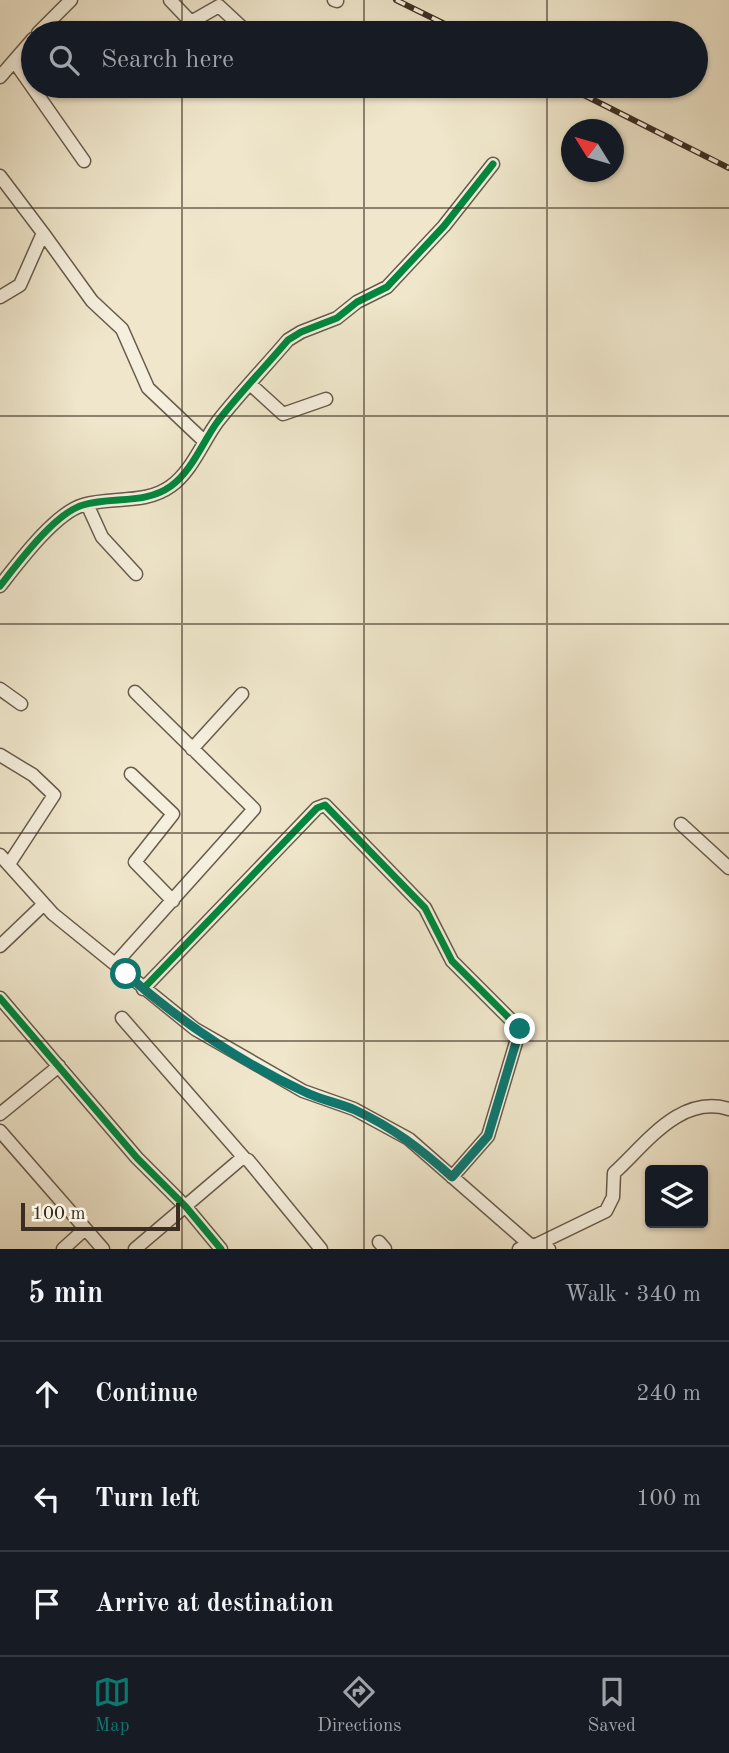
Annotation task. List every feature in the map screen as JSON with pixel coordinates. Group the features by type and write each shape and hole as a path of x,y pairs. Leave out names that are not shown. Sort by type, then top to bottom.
{"street":[{"path":"50,21 71,0"},
{"path":"170,0 192,21"},
{"path":"195,21 219,6 235,21"},
{"path":"0,78 21,53"},
{"path":"14,61 21,71"},
{"path":"40,98 83,161"},
{"path":"0,586 61,517 87,504 136,499 170,487 180,478 204,441 250,384 294,335 337,318 357,302 387,287 444,226 493,164"},
{"path":"0,176 92,301 122,328 148,388 204,441"},
{"path":"0,297 20,285 43,233"},
{"path":"250,384 283,414 326,399"},
{"path":"87,504 96,528 136,575"},
{"path":"0,689 21,704"},
{"path":"114,964 254,808 135,692"},
{"path":"192,749 242,694"},
{"path":"0,755 33,775 51,789 54,795 5,860 44,904 143,989 195,1029 303,1091 354,1110 390,1128 420,1148 528,1246 550,1249"},
{"path":"131,774 173,814 135,862 173,901"},
{"path":"143,989 317,808 325,805 425,908 452,961 520,1029 488,1136 452,1177"},
{"path":"681,824 729,868"},
{"path":"0,946 44,904"},
{"path":"0,998 137,1158 186,1207 221,1249"},
{"path":"122,1018 289,1206 321,1249"},
{"path":"0,1114 59,1066"},
{"path":"528,1246 606,1211 613,1197 614,1173 684,1111 704,1105 729,1109"},
{"path":"0,1131 103,1249"},
{"path":"135,1249 237,1160 245,1158"},
{"path":"63,1249 85,1229"}],"railway":[{"path":"396,0 439,21"},
{"path":"590,98 729,168"}],"cycle path":[{"path":"0,586 49,528 72,510 94,502 150,496 171,486 191,464 218,421 288,340 337,318 357,302 387,287 444,226 493,164"},
{"path":"143,989 317,808 325,805 425,908 452,961 520,1029 488,1136 452,1177"},
{"path":"0,998 137,1158 186,1207 221,1249"}],"route":[{"path":"126,974 195,1029 303,1091 354,1110 390,1128 409,1139 452,1177 491,1130 520,1029"}]}
